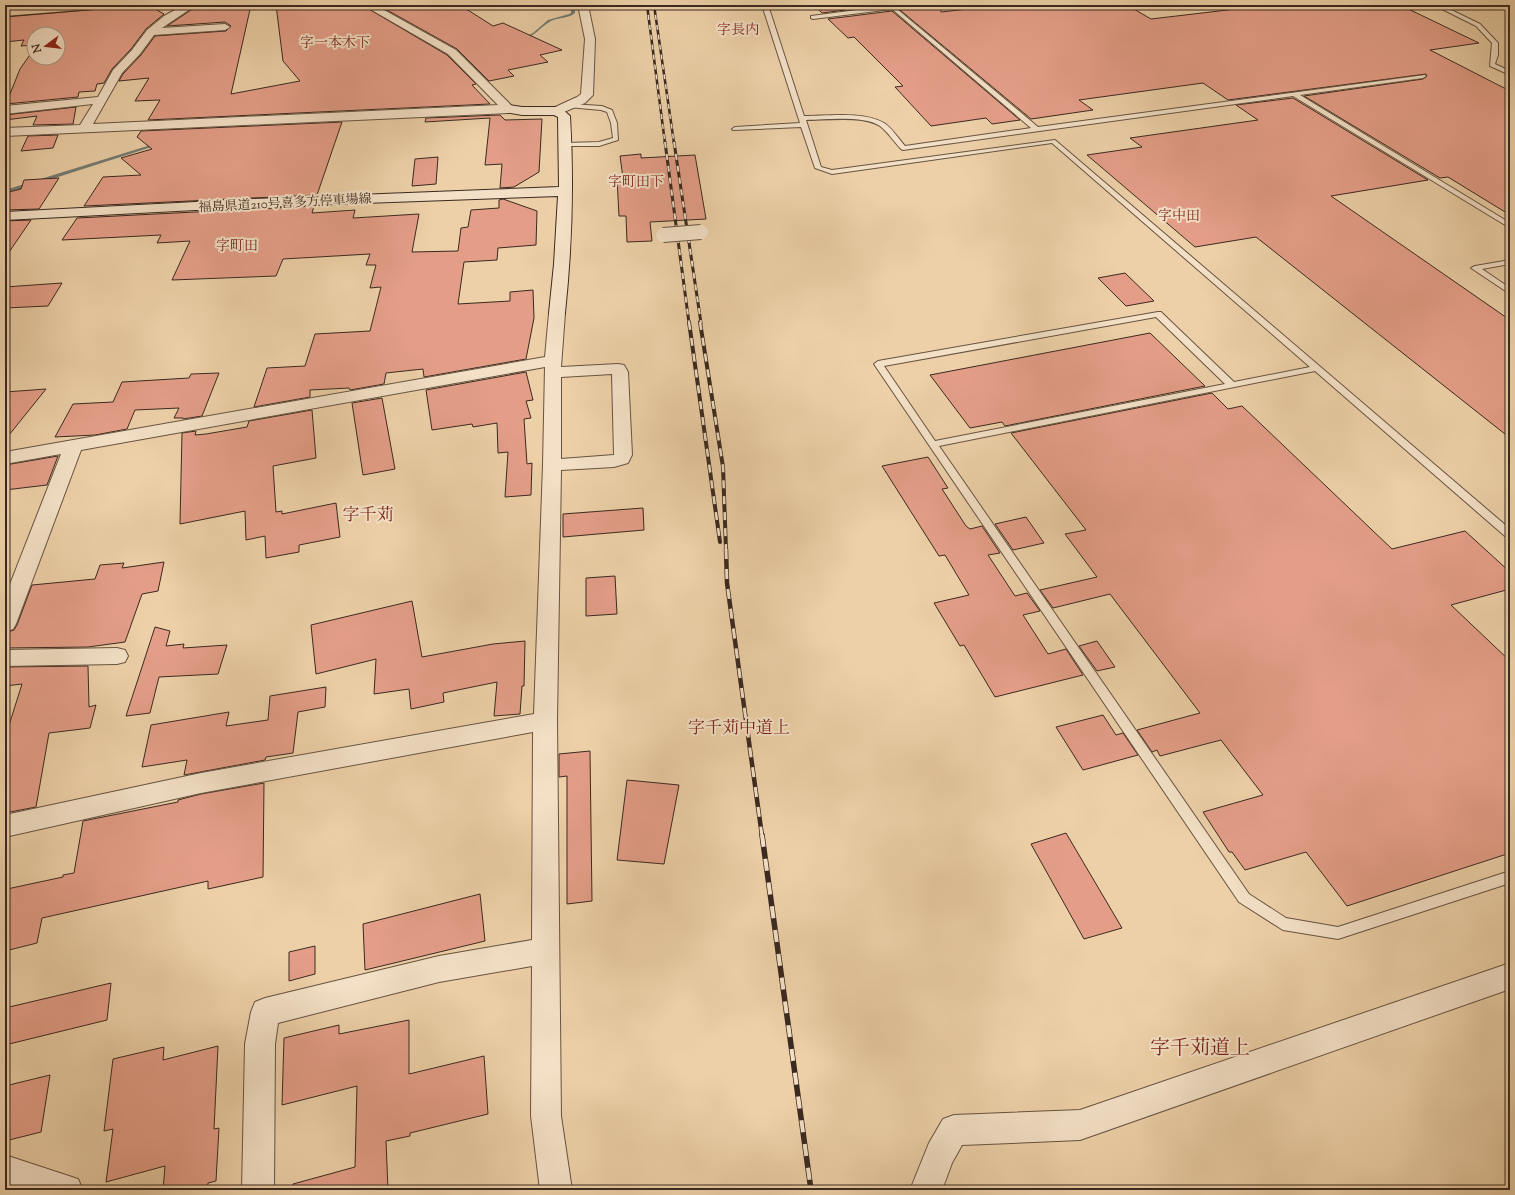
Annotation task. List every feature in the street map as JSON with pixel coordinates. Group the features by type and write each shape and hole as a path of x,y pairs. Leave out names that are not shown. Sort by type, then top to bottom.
{"main road":[{"path":"5,13 105,5"},
{"path":"508,109 522,111 557,111 564,116 566,145 564,256 557,313"},
{"name":"福島県道210号喜多方停車場線","path":"5,216 269,202 565,191"}],"street":[{"path":"84,128 102,100 117,72 136,52 151,32 168,18 191,5"},
{"path":"368,5 452,52 508,109"},
{"path":"557,111 570,106 587,95 590,39 583,5"},
{"path":"151,32 225,27"},
{"path":"5,110 102,100"},
{"path":"5,132 508,109"},
{"path":"663,235 701,232"},
{"path":"556,1190 546,1116 545,720 552,465 553,367 557,313"},
{"path":"5,458 508,368 553,367 618,369 620,372 623,455 620,459 614,461 552,465"},
{"path":"5,624 73,446"},
{"path":"5,658 117,656"},
{"path":"5,826 200,783 522,726 545,720"},
{"path":"258,1190 260,1044 265,1012 440,969 545,951"},
{"path":"926,1190 940,1154 954,1130 1080,1125 1510,976"},
{"path":"5,1171 67,1190"}],"lane":[{"path":"765,5 818,168 832,172 1053,142 1318,368 1510,535"},
{"path":"813,17 891,6 914,5"},
{"path":"1438,5 1478,25 1495,43 1496,55 1492,64 1510,73"},
{"path":"891,6 1037,130"},
{"path":"735,129 852,118 865,119 880,124 903,148 1423,76"},
{"path":"1294,94 1510,226"},
{"path":"566,145 605,143 613,142 616,139 614,123 610,111 602,108 570,106"},
{"path":"1510,262 1475,268 1510,292"},
{"path":"1232,385 1158,314 878,364 1244,898 1283,924 1338,933 1510,877"},
{"path":"932,444 1318,368"}],"building":[{"path":"148,5 164,14 146,29 131,49 112,69 104,83 97,84 95,91 79,92 78,97 6,104 20,69 26,60 26,66 66,66 66,26 26,26 26,46 21,46 24,40 5,42 5,17"},
{"path":"251,5 231,94 300,81 283,61 276,5 362,5 447,55 476,84 472,85 490,104 148,120 160,100 135,101 149,78 119,81 123,74 141,55 155,36 226,31 231,26 225,22 167,26 197,6"},
{"path":"378,5 460,5 493,26 503,23 562,50 540,55 548,62 508,70 514,76 489,81 457,49"},
{"path":"814,5 884,5 822,13"},
{"path":"918,5 940,5 941,12 1004,5 1022,5 1025,8 1047,5 1127,5 1151,19 1270,5 1400,5 1479,43 1430,50 1510,91 1510,215 1448,177 1440,178 1304,96 1423,79 1427,76 1426,74 1228,100 1203,83 1079,100 1093,110 1031,119 900,10"},
{"path":"892,11 1020,120 992,124 986,118 931,126 895,87 903,86 854,37 848,38 828,19"},
{"path":"1293,98 1428,180 1331,196 1510,320 1510,438 1256,237 1195,247 1087,155 1142,147 1130,138 1258,120 1236,105"},
{"path":"76,107 73,124 33,125 37,116 5,120 5,115"},
{"path":"500,115 505,120 542,119 539,172 514,187 500,188 502,164 485,165 490,118 425,122 426,118"},
{"path":"342,122 317,195 84,206 103,177 141,175 121,158 152,149 137,137 141,131"},
{"path":"58,135 53,148 21,151 28,136"},
{"path":"641,154 641,158 695,155 706,219 650,222 652,241 627,242 626,216 619,216 617,178 623,178 620,156"},
{"path":"438,157 436,184 412,186 415,159"},
{"path":"59,178 39,209 5,210 5,193 21,189 24,180"},
{"path":"503,199 537,211 536,245 498,248 497,260 464,262 458,304 510,301 510,292 533,290 534,318 526,359 424,377 423,369 386,373 384,384 350,390 349,388 310,390 310,397 254,407 267,368 305,366 315,334 370,331 381,287 370,288 376,265 366,265 370,254 283,259 276,276 172,280 190,241 157,243 161,235 62,240 77,218 314,206 312,213 355,210 353,218 419,214 412,252 458,251 461,228 468,227 471,210 499,208 499,200"},
{"path":"31,220 5,258 5,221"},
{"path":"1125,273 1154,301 1126,306 1098,278"},
{"path":"62,283 48,306 5,308 5,287"},
{"path":"1150,333 1205,386 1005,426 1002,422 970,428 930,375"},
{"path":"526,372 533,400 526,401 531,418 524,419 527,464 532,463 531,495 505,497 508,452 498,453 497,423 473,427 472,424 432,430 426,390"},
{"path":"219,373 202,416 183,419 174,418 179,408 135,410 127,429 95,435 55,437 73,404 113,402 122,382 189,378 191,374"},
{"path":"46,389 5,440 5,392"},
{"path":"1212,393 1228,409 1242,406 1392,549 1465,531 1510,572 1510,589 1451,605 1510,661 1510,853 1347,906 1306,852 1245,870 1232,852 1229,852 1203,812 1263,795 1221,740 1160,756 1157,750 1152,752 1137,730 1200,713 1110,594 1053,608 1040,590 1097,577 1065,534 1086,530 1011,433"},
{"path":"382,398 395,469 363,475 352,403"},
{"path":"312,410 316,458 273,466 276,512 282,511 282,514 336,503 340,537 299,545 299,552 266,558 265,536 246,540 245,511 180,524 182,433 196,431 195,435 206,434 247,427 249,421"},
{"path":"58,456 47,485 5,490 5,465"},
{"path":"928,457 948,488 942,489 966,526 970,529 982,526 1000,553 988,555 1015,596 1027,593 1040,611 1023,615 1048,654 1066,649 1083,675 995,697 964,645 960,646 934,603 969,595 945,555 939,556 882,466"},
{"path":"643,508 644,530 563,537 563,514"},
{"path":"1026,517 1044,543 1013,550 995,524"},
{"path":"164,562 158,591 142,594 125,642 88,647 5,648 5,633 14,630 17,625 32,585 95,579 100,565 124,563 122,568"},
{"path":"615,576 617,614 586,616 586,578"},
{"path":"412,601 422,657 493,644 525,641 524,686 522,686 520,714 494,716 497,682 443,693 444,702 411,709 409,689 374,694 376,659 316,674 311,625"},
{"path":"155,627 170,631 166,646 184,644 183,648 227,645 218,674 159,677 150,713 126,716"},
{"path":"1097,641 1115,667 1097,671 1079,646"},
{"path":"88,666 89,707 96,705 90,728 49,733 36,807 5,813 5,738 22,684 5,686 5,667"},
{"path":"326,687 325,707 298,712 293,753 266,757 265,760 184,775 187,760 142,767 151,725 229,712 226,726 268,720 270,696"},
{"path":"1103,715 1116,735 1123,733 1138,755 1083,770 1056,727"},
{"path":"590,751 592,901 567,904 567,776 559,777 559,754"},
{"path":"627,780 679,785 664,864 617,860"},
{"path":"264,783 263,877 208,889 208,881 42,918 37,943 5,951 5,901 7,889 63,877 63,875 74,873 83,821 178,802 178,800 201,794"},
{"path":"1066,833 1122,928 1084,939 1031,844"},
{"path":"480,894 485,941 365,970 363,924"},
{"path":"315,946 315,974 289,981 289,952"},
{"path":"111,983 107,1020 5,1045 5,1008"},
{"path":"409,1020 409,1074 484,1056 488,1114 410,1133 410,1136 386,1141 388,1190 294,1190 293,1184 355,1167 357,1086 282,1105 284,1038 339,1025 339,1034"},
{"path":"218,1046 214,1129 219,1128 216,1181 208,1183 207,1190 163,1190 165,1166 106,1182 113,1129 104,1131 113,1059 164,1047 163,1060"},
{"path":"50,1075 41,1132 5,1141 5,1086"}],"waterway":[{"path":"522,39 534,33 549,21 571,15 573,13 573,5"},
{"path":"5,192 159,144"}],"railway":[{"path":"647,5 665,143"},
{"path":"654,5 674,143"},
{"path":"665,142 689,323"},
{"path":"674,142 701,323"},
{"path":"689,322 720,542"},
{"path":"700,322 723,467 726,550"},
{"path":"726,549 727,583 762,836"},
{"path":"762,835 811,1190"}],"district":[{"name":"字長内","path":"738,29"},
{"name":"字一本木下","path":"335,42"},
{"name":"字町田下","path":"636,181"},
{"name":"字中田","path":"1179,215"},
{"name":"字町田","path":"237,245"},
{"name":"字千苅","path":"368,514"},
{"name":"字千苅中道上","path":"739,727"},
{"name":"字千苅道上","path":"1200,1047"}]}
